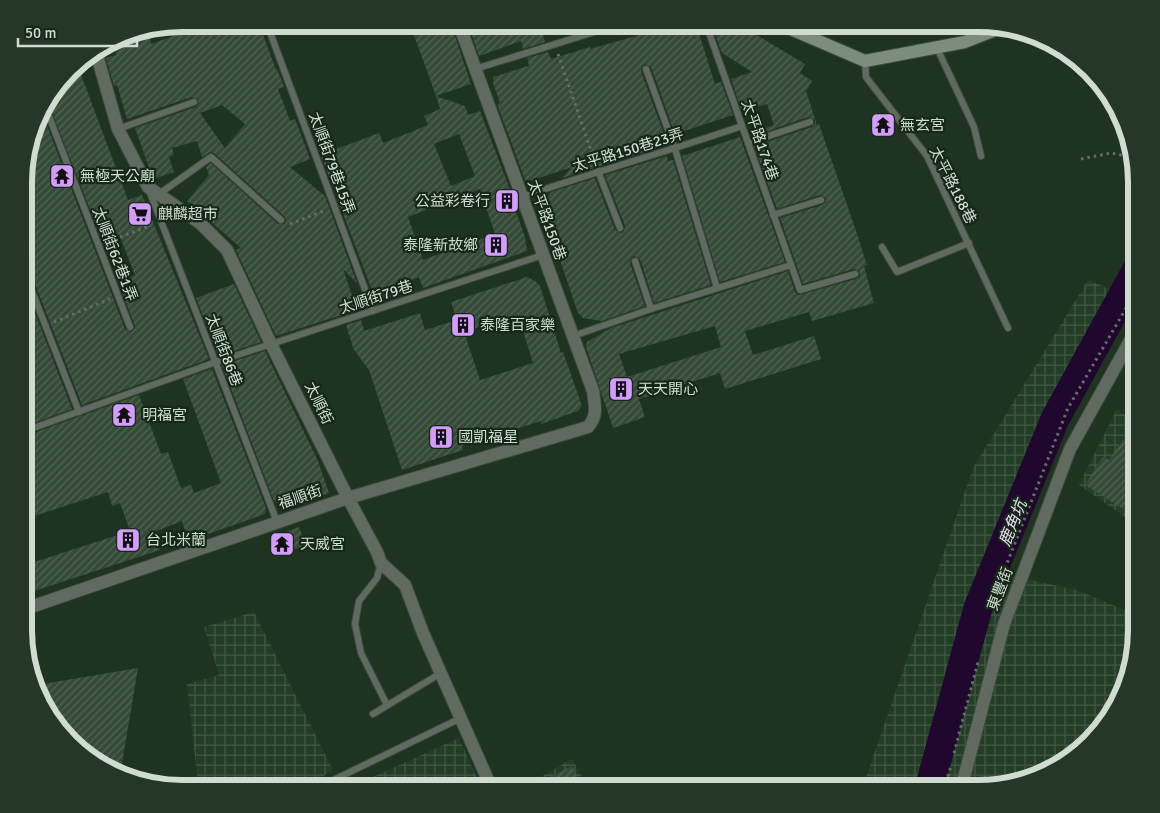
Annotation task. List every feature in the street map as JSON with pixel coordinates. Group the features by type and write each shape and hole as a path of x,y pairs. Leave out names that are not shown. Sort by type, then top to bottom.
{"street":[{"name":"太平路150巷","path":"462,32 593,392 596,411 594,419 588,427"},
{"path":"800,33 865,61 965,42 988,33"},
{"name":"太順街","path":"98,59 118,129 153,191 200,223 227,250 271,344 381,562 405,585 440,673 488,780"},
{"name":"東豐街","path":"963,780 1004,624 1070,449 1127,346"},
{"name":"福順街","path":"33,606 348,498 588,427"}],"lane":[{"name":"太順街79巷15弄","path":"270,32 374,311"},
{"path":"475,69 592,33"},
{"name":"太平路174巷","path":"709,33 800,290 855,274"},
{"path":"937,48 974,127 981,156"},
{"name":"太平路188巷","path":"865,61 866,77 927,156 1008,328"},
{"path":"646,69 676,149 717,288"},
{"path":"118,129 194,102"},
{"name":"太順街62巷1弄","path":"49,116 130,327"},
{"path":"748,143 810,122"},
{"name":"太平路150巷23弄","path":"521,197 598,171 676,149 742,126"},
{"path":"153,191 211,157 281,220"},
{"path":"598,171 620,228"},
{"name":"太順街86巷","path":"153,191 161,221 276,522"},
{"path":"773,215 821,200"},
{"path":"882,247 896,272 969,244"},
{"name":"太順街79巷","path":"33,428 216,362 543,255"},
{"path":"635,261 651,309"},
{"path":"573,336 651,309 791,265"},
{"path":"32,293 79,412"},
{"path":"381,562 377,578 359,601 355,624 361,653 387,705"},
{"path":"372,714 440,673"},
{"path":"334,780 461,718"}],"path":[{"path":"554,44 598,171"},
{"path":"1081,159 1111,153 1125,156"},
{"path":"281,220 286,225 335,207"},
{"path":"98,246 161,221"},
{"path":"45,326 118,296"}],"shaded area":[{"path":"1088,280 1114,291 1019,488 985,570 1077,590 1127,611 1125,660 1120,679 1112,697 1097,722 1084,737 1069,750 1053,760 1026,773 988,780 865,780 973,468"},
{"path":"1117,409 1127,416 1127,518 1079,485"},
{"path":"254,612 333,770 317,780 198,780 187,684 219,675 204,627"},
{"path":"459,738 478,780 366,780"},
{"path":"572,759 584,780 536,780"}],"building":[{"path":"185,32 262,32 284,87 278,89 290,121 295,119 310,159 290,167 325,196 357,283 343,269 357,310 276,336 236,250 241,248 187,201 209,175 206,167 211,163 278,224 284,224 286,221 285,217 214,153 210,152 202,157 197,141 172,148 174,155 169,157 174,172 153,179 135,128 196,107 199,103 198,100 192,97 127,119 117,85 114,86 106,58 116,55 114,49 124,45 149,37 151,44","holes":["222,105 245,124 225,148 200,113"]},
{"path":"413,32 454,32 471,84 436,96"},
{"path":"471,32 550,32 543,35 545,42 523,49 521,41 479,56"},
{"path":"648,33 699,33 715,84 721,82 733,115 675,134 651,67 645,64 642,66 641,71 665,137 661,138 663,146 562,178 572,167 533,180 525,180 497,104 500,103 493,83 493,77 528,66 527,58 548,52 551,59 590,47 590,49"},
{"path":"714,33 753,33 805,64 800,73 812,81 806,91 867,265 864,266 874,303 812,321 809,312 745,331 753,355 814,336 821,359 725,389 720,373 639,399 645,417 613,428 586,347 587,342 611,328 788,271 795,292 799,295 856,279 860,276 859,271 854,269 803,284 780,218 822,205 826,202 826,198 820,195 777,209 754,146 812,127 815,120 808,117 751,137 750,133 774,125 767,104 742,112 731,79 752,72 722,53","holes":["715,326 721,347 627,377 619,354"]},
{"path":"80,73 128,200 142,195 209,359 82,405 32,277 32,182 40,134 46,122 125,329 130,332 134,330 135,326 118,282 135,275 119,234 102,240 51,110 70,83"},
{"path":"436,96 465,106 468,115 480,111 517,208 515,209 525,237 527,251 423,288 419,277 392,287 394,296 376,301 321,155 379,133 383,143 428,125 424,116 440,109","holes":["459,134 475,176 451,186 434,144","480,189 495,234 423,260 408,217"]},
{"path":"740,137 785,262 720,282 682,156"},
{"path":"667,156 668,161 673,160 711,285 654,303 640,259 634,256 631,258 630,263 645,306 602,321 583,318 578,313 543,210 544,201 551,192 595,178 615,230 621,233 624,231 625,226 605,175"},
{"path":"527,277 535,281 540,286 561,353 563,352 582,406 578,411 541,424 541,421 462,446 463,450 402,470 369,370 354,350 346,325 361,320 364,331 420,313 425,330 457,320 451,302","holes":["518,315 533,363 480,380 464,332"]},
{"path":"234,284 261,342 218,356 196,298"},
{"path":"32,306 72,409 33,423"},
{"path":"265,351 318,461 329,493 288,507 274,501 222,365"},
{"path":"212,369 266,508 265,514 188,541 182,521 154,532 160,550 33,591 33,562 130,531 120,503 112,506 108,492 33,516 33,433 139,395 161,454 168,452 181,488 191,485 194,493 221,483 183,379"},
{"path":"1127,433 1127,511 1085,485 1103,457 1109,460"},
{"path":"299,527 306,545 279,555 273,537"},
{"path":"138,668 121,767 91,750 76,737 63,722 42,684"},
{"path":"572,766 579,780 544,780"}],"waterway":[{"name":"鹿角坑","path":"931,780 978,608 1055,419 1127,287"}],"place":[{"name":"無玄宮","path":"883,125"},
{"name":"無極天公廟","path":"62,176"},
{"name":"公益彩卷行","path":"507,201"},
{"name":"麒麟超市","path":"140,214"},
{"name":"泰隆新故鄉","path":"496,245"},
{"name":"泰隆百家樂","path":"463,325"},
{"name":"天天開心","path":"621,389"},
{"name":"明福宮","path":"124,415"},
{"name":"國凱福星","path":"441,437"},
{"name":"台北米蘭","path":"128,540"},
{"name":"天威宮","path":"282,544"}]}
